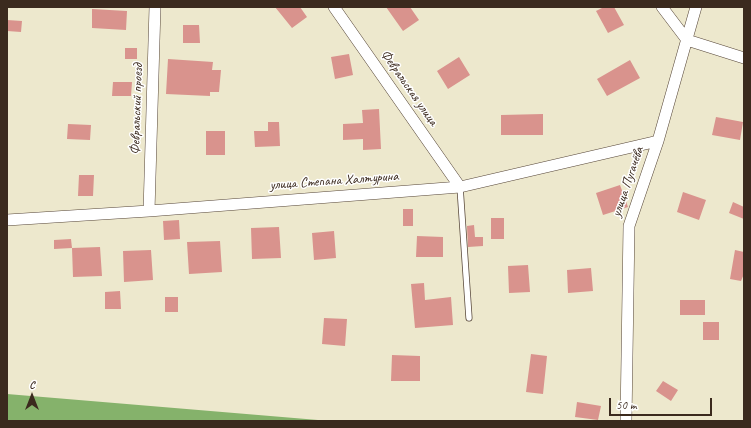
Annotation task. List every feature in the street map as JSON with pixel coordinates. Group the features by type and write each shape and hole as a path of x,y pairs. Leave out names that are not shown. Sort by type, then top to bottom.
{"street":[{"name":"Февральский проезд","path":"149,211 155,7"},
{"name":"Февральская улица","path":"334,7 460,187"},
{"path":"662,7 687,40 744,58"},
{"name":"улица Пугачёва","path":"626,421 629,226 658,141 696,7"},
{"name":"улица Степана Халтурина","path":"7,220 149,211 460,187 658,141"}],"lane":[{"path":"460,187 469,318"}],"green space":[{"path":"7,394 330,421 7,421"}],"building":[{"path":"275,7 300,7 307,17 292,28"},
{"path":"386,7 410,7 419,20 403,31"},
{"path":"604,7 614,7 624,25 608,33 596,11"},
{"path":"92,9 127,11 126,30 92,28"},
{"path":"7,20 22,21 21,32 7,31"},
{"path":"183,25 199,25 200,43 183,43"},
{"path":"125,48 137,48 137,59 125,59"},
{"path":"349,54 353,75 335,79 331,57"},
{"path":"459,57 470,75 448,89 437,71"},
{"path":"168,59 213,62 212,70 221,70 219,92 210,92 210,96 166,94"},
{"path":"630,60 640,78 607,96 597,79"},
{"path":"113,82 132,82 131,96 112,96"},
{"path":"379,109 381,149 363,150 363,139 343,140 343,124 363,123 362,110"},
{"path":"543,114 543,135 501,135 501,115"},
{"path":"716,117 743,122 740,140 712,135"},
{"path":"268,122 279,122 280,146 255,147 254,131 268,131"},
{"path":"68,124 91,125 90,140 67,139"},
{"path":"206,131 225,131 225,155 206,155"},
{"path":"79,175 94,175 93,196 78,196"},
{"path":"620,185 628,207 603,215 596,193"},
{"path":"683,192 706,200 699,220 677,212"},
{"path":"733,202 744,207 744,219 729,213"},
{"path":"403,209 413,209 413,226 403,226"},
{"path":"491,218 504,218 504,239 491,239"},
{"path":"179,220 180,239 164,240 163,221"},
{"path":"474,225 475,237 483,237 483,246 468,247 467,226"},
{"path":"279,227 281,258 252,259 251,228"},
{"path":"334,231 336,258 314,260 312,233"},
{"path":"417,236 443,237 443,257 416,257"},
{"path":"71,239 72,248 54,249 54,240"},
{"path":"220,241 222,272 189,274 187,242"},
{"path":"100,247 102,276 73,277 72,248"},
{"path":"151,250 153,280 124,282 123,251"},
{"path":"735,250 744,252 744,274 741,281 730,279"},
{"path":"528,265 530,292 509,293 508,266"},
{"path":"591,268 593,291 568,293 567,270"},
{"path":"424,283 425,300 451,297 453,325 415,328 411,284"},
{"path":"120,291 121,309 105,309 105,292"},
{"path":"165,297 178,297 178,312 165,312"},
{"path":"680,300 705,300 705,315 680,315"},
{"path":"324,318 347,319 345,346 322,344"},
{"path":"703,322 719,322 719,340 703,340"},
{"path":"531,354 547,356 543,394 526,392"},
{"path":"392,355 420,356 420,381 391,381"},
{"path":"663,381 678,390 671,401 656,391"},
{"path":"577,402 601,406 598,420 575,417"}]}
